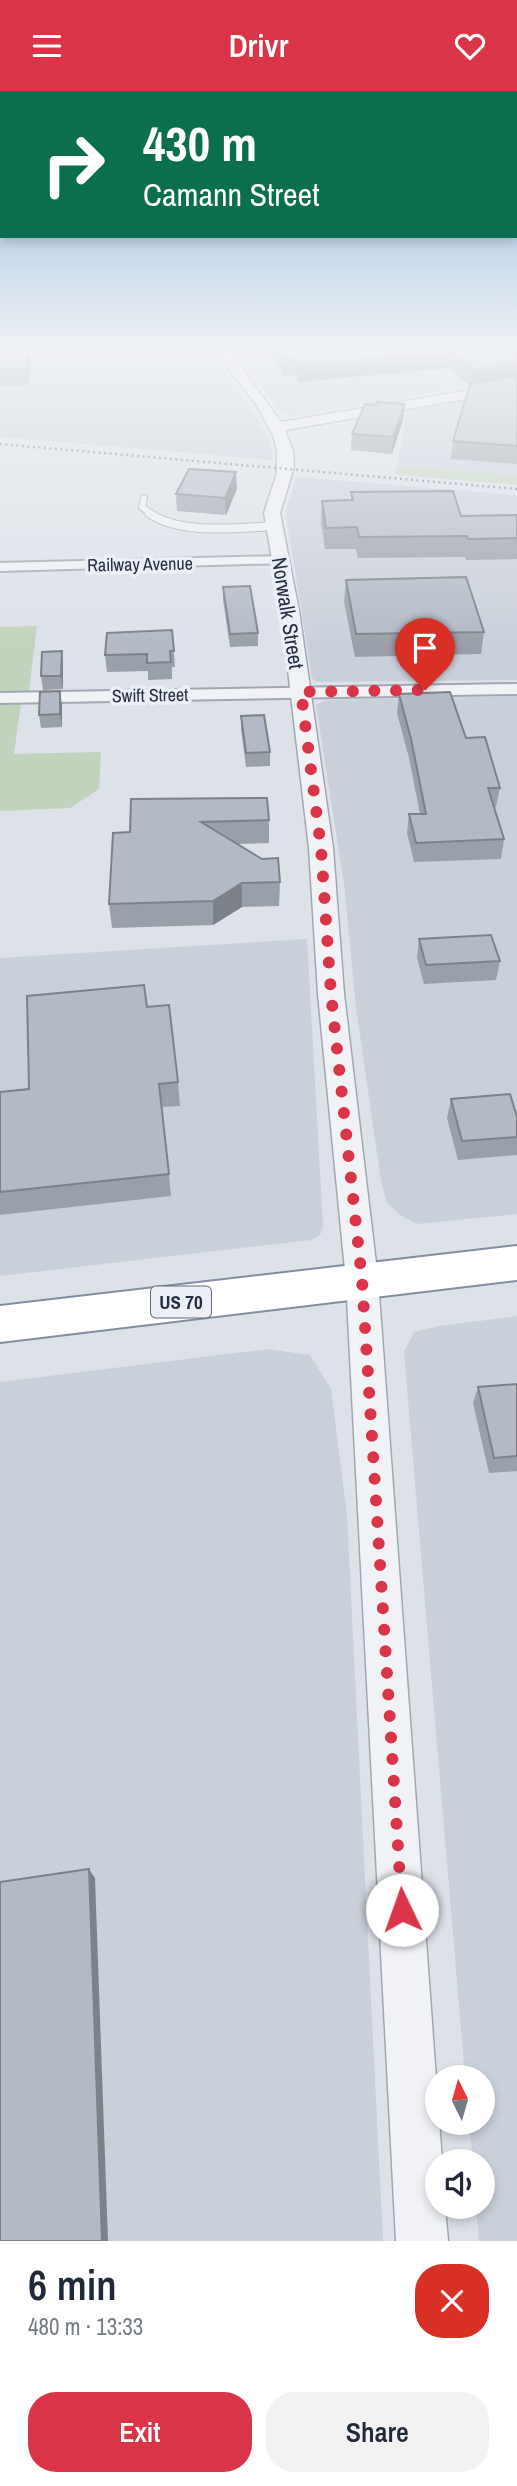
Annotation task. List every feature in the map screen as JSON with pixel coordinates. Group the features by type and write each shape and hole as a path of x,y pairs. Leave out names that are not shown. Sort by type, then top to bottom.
{"highway":[{"name":"US 70","path":"0,1324 517,1263"}],"street":[{"name":"Norwalk Street","path":"284,447 287,470 274,498 274,526 301,692 321,848 331,994 362,1280 422,2241"},
{"name":"Railway Avenue","path":"0,567 281,560"},
{"name":"Swift Street","path":"0,698 517,689"}],"lane":[{"path":"144,498 142,507 160,520 235,527 274,526"}],"shaded area":[{"path":"123,447 271,447 273,460"},
{"path":"400,447 517,447 517,475 397,466"},
{"path":"297,477 517,495 517,680 316,682 312,678 286,515"},
{"path":"517,696 517,1214 417,1224 400,1215 387,1203 381,1181 356,1007 344,884 316,705 327,700"},
{"path":"307,939 323,1227 320,1235 311,1240 0,1276 0,958"},
{"path":"517,1316 517,2241 479,2241 477,2219 495,2219 495,2149 472,2149 470,2135 495,2135 495,2065 464,2065 404,1352 414,1332"},
{"path":"268,1349 310,1355 331,1389 347,1515 383,2241 0,2241 0,1382"}],"green space":[{"path":"397,466 517,475 517,485 398,475 395,472"},
{"path":"37,626 29,691 0,692 0,627"},
{"path":"21,703 14,754 101,752 99,789 70,808 0,811 0,704"}],"building":[{"path":"189,469 236,472 225,498 176,494"},
{"path":"453,491 461,516 517,515 517,538 359,537 357,527 326,528 322,501 353,500 351,492"},
{"path":"466,577 484,632 356,634 346,580"},
{"path":"250,586 258,633 230,634 223,587"},
{"path":"172,630 174,651 170,651 171,662 147,663 147,654 105,655 107,633"},
{"path":"62,651 61,676 41,676 42,652"},
{"path":"60,691 60,714 39,715 40,692"},
{"path":"450,692 466,738 485,737 500,788 488,788 504,839 416,843 409,814 426,814 399,694"},
{"path":"264,715 270,752 246,753 241,716"},
{"path":"267,798 269,820 201,822 262,859 278,858 280,882 242,883 213,901 109,904 113,833 130,832 131,799"},
{"path":"491,935 500,961 426,965 419,939"},
{"path":"144,985 147,1007 169,1005 178,1082 159,1084 169,1174 0,1192 0,1092 29,1089 27,996"},
{"path":"510,1094 517,1117 517,1137 462,1141 451,1099"},
{"path":"517,1384 517,1456 494,1458 478,1387"},
{"path":"89,1869 102,2241 0,2241 0,1882"}],"railway":[{"path":"38,447 517,489"}],"route":[{"path":"402,1910 362,1280 331,994 321,848 301,692 425,690"}]}
